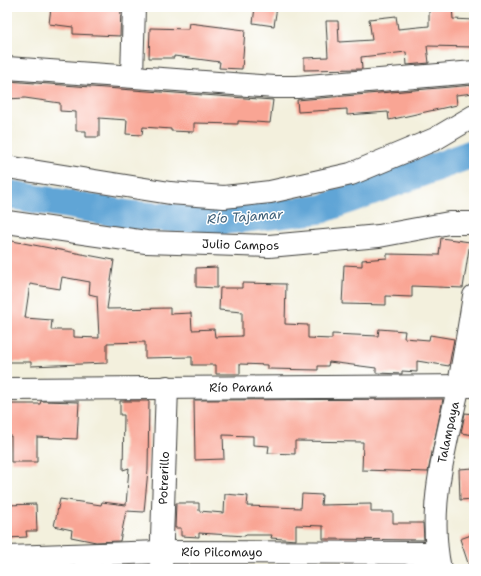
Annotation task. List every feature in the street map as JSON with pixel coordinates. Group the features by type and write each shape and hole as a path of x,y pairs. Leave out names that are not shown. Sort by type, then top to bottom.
{"street":[{"path":"132,76 134,7"},
{"path":"7,68 275,87 297,87 474,72"},
{"path":"7,167 170,193 224,197 270,192 351,174 435,139 474,116"},
{"name":"Julio Campos","path":"7,222 146,242 269,246 372,237 449,223 474,223"},
{"name":"Talampaya","path":"438,561 434,533 439,479 466,386 474,296"},
{"name":"Río Paraná","path":"7,389 466,386"},
{"name":"Potrerillo","path":"161,561 166,387"},
{"name":"Río Pilcomayo","path":"7,557 161,561 438,561"}],"building":[{"path":"51,7 121,7 120,36 73,34 73,27 49,24"},
{"path":"255,7 277,7 274,26 253,23"},
{"path":"429,7 452,7 453,19 474,20 474,47 427,46 429,63 407,65 406,52 361,57 362,69 304,70 304,58 328,57 326,21 338,21 339,42 372,40 369,19 396,16 398,29 429,26"},
{"path":"189,23 245,30 242,69 219,68 220,62 174,56 174,58 149,58 150,28 188,29"},
{"path":"7,81 273,100 270,123 238,121 238,124 194,123 194,132 171,131 171,129 143,127 142,135 126,134 127,120 99,118 99,137 86,137 86,131 76,131 76,112 60,111 60,103 25,98 7,99"},
{"path":"474,85 474,93 456,95 457,105 389,120 388,112 347,115 347,109 298,112 297,100"},
{"path":"441,238 470,242 463,288 412,286 412,297 386,296 386,305 342,304 344,265 362,266 362,260 387,258 387,254 439,255"},
{"path":"7,240 114,260 107,309 170,308 170,314 191,313 192,330 214,329 215,337 242,336 242,312 219,310 220,288 242,288 242,283 286,284 285,324 308,325 308,338 332,339 332,334 378,336 379,329 405,331 404,338 429,340 430,335 454,339 449,366 417,361 417,372 402,371 402,374 376,373 376,368 329,362 328,366 318,366 318,370 268,369 268,365 240,364 240,374 216,374 216,365 192,365 192,357 145,358 145,342 107,343 107,363 31,366 31,362 7,362","holes":["62,277 90,282 89,294 97,296 99,338 74,337 74,330 51,330 52,320 25,318 30,284 60,289"]},
{"path":"217,267 217,288 196,287 196,268"},
{"path":"443,399 428,472 362,470 363,442 295,441 295,454 268,453 269,446 253,445 253,436 223,435 224,459 195,460 194,400"},
{"path":"41,401 79,402 77,439 37,437 37,462 11,462 11,436 7,436 7,404 40,404"},
{"path":"120,401 149,401 148,470 144,512 126,511 120,541 96,542 71,537 72,530 54,526 60,499 101,505 102,502 126,505 129,468 123,470 124,415 120,415"},
{"path":"465,413 474,414 474,435 461,433"},
{"path":"474,468 474,499 460,500 459,469"},
{"path":"225,494 248,496 247,506 301,508 302,494 322,495 321,505 371,504 371,512 393,512 393,523 423,523 424,540 323,539 323,526 296,525 296,540 271,538 272,535 245,536 199,533 199,537 181,536 181,528 175,528 176,503 199,503 199,511 224,513"},
{"path":"36,504 37,531 26,531 27,537 7,538 7,505"},
{"path":"474,534 474,569 470,569 460,539"}],"waterway":[{"name":"Río Tajamar","path":"7,194 130,215 218,221 322,209 474,153"}]}
